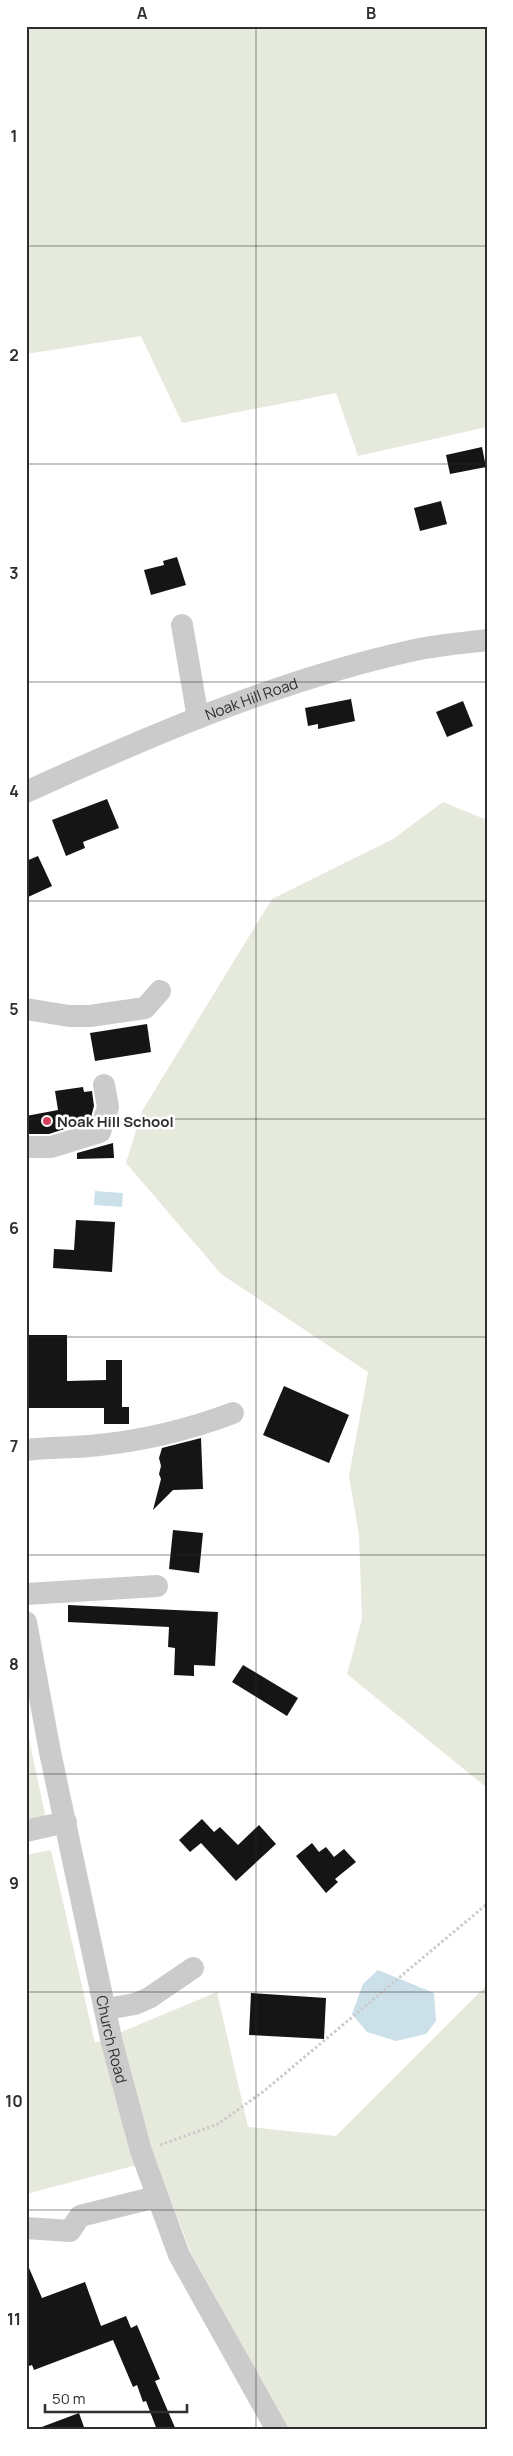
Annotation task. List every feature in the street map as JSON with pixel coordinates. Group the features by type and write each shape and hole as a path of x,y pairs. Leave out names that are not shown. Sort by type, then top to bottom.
{"street":[{"path":"182,625 198,718"},
{"name":"Noak Hill Road","path":"26,792 198,718 301,681 416,650 487,640"},
{"path":"26,1009 68,1016 99,1015 145,1008 160,991"},
{"path":"26,1147 51,1147 100,1132 108,1107 104,1085"},
{"path":"26,1450 98,1445 148,1438 191,1429 233,1413"},
{"path":"26,1594 157,1586"},
{"name":"Church Road","path":"26,1622 50,1752 112,2043 141,2151 156,2197 179,2255 277,2430"},
{"path":"26,1831 66,1822"},
{"path":"106,2009 135,2004 149,1998 193,1968"},
{"path":"26,2228 70,2231 80,2216 156,2197"}],"path":[{"path":"141,2151 218,2124 264,2091 487,1904"}],"shaded area":[{"path":"26,26 487,26 487,427 358,456 336,393 182,423 141,336 26,354"},
{"path":"443,802 487,820 487,1788 347,1674 362,1619 359,1535 349,1476 368,1372 221,1274 126,1163 142,1111 272,899 393,839"},
{"path":"26,1725 48,1828 26,1833"},
{"path":"51,1850 95,2043 217,1992 248,2127 336,2136 487,1985 487,2430 288,2430 191,2253 156,2160 26,2194 26,1855"}],"water":[{"path":"95,1191 123,1193 122,1207 94,1205"},
{"path":"378,1970 434,1993 436,2021 426,2034 396,2041 367,2032 352,2014 363,1984"}],"building":[{"path":"482,447 486,467 450,474 446,455"},
{"path":"441,501 447,524 420,531 414,508"},
{"path":"177,557 186,585 151,595 144,570 164,565 163,561"},
{"path":"351,699 355,721 318,729 318,724 308,726 305,708"},
{"path":"463,701 473,726 447,737 436,712"},
{"path":"107,799 119,828 83,842 85,848 66,856 52,820"},
{"path":"38,856 52,886 26,898 26,861"},
{"path":"147,1024 151,1052 95,1061 90,1033"},
{"path":"83,1087 84,1092 92,1091 94,1106 90,1121 49,1134 26,1134 26,1116 58,1110 55,1091"},
{"path":"113,1143 114,1158 77,1159 77,1153"},
{"path":"76,1220 115,1222 112,1272 53,1268 54,1249 74,1250"},
{"path":"26,1335 67,1335 67,1381 106,1380 106,1360 122,1360 122,1407 129,1407 129,1424 104,1424 104,1408 26,1408"},
{"path":"284,1386 349,1415 329,1463 263,1435"},
{"path":"201,1438 203,1489 173,1490 153,1510 161,1479 159,1474 161,1466 159,1458 162,1448"},
{"path":"173,1530 203,1533 199,1573 169,1569"},
{"path":"68,1605 218,1612 215,1666 194,1665 194,1676 174,1675 175,1648 168,1647 169,1627 68,1622"},
{"path":"243,1665 298,1698 287,1716 232,1682"},
{"path":"202,1819 214,1832 220,1827 238,1845 259,1825 276,1844 236,1881 201,1843 190,1852 179,1840"},
{"path":"312,1843 319,1852 326,1847 334,1857 344,1849 356,1862 335,1879 338,1882 326,1893 296,1856"},
{"path":"251,1993 326,1998 324,2039 249,2035"},
{"path":"26,2261 42,2298 85,2282 101,2326 126,2316 131,2328 137,2325 160,2379 155,2381 176,2430 157,2430 146,2401 143,2402 137,2385 133,2387 113,2340 34,2370 32,2365 26,2367"},
{"path":"79,2413 85,2430 40,2430 39,2428"}],"place":[{"name":"Noak Hill School","path":"47,1121"}]}
